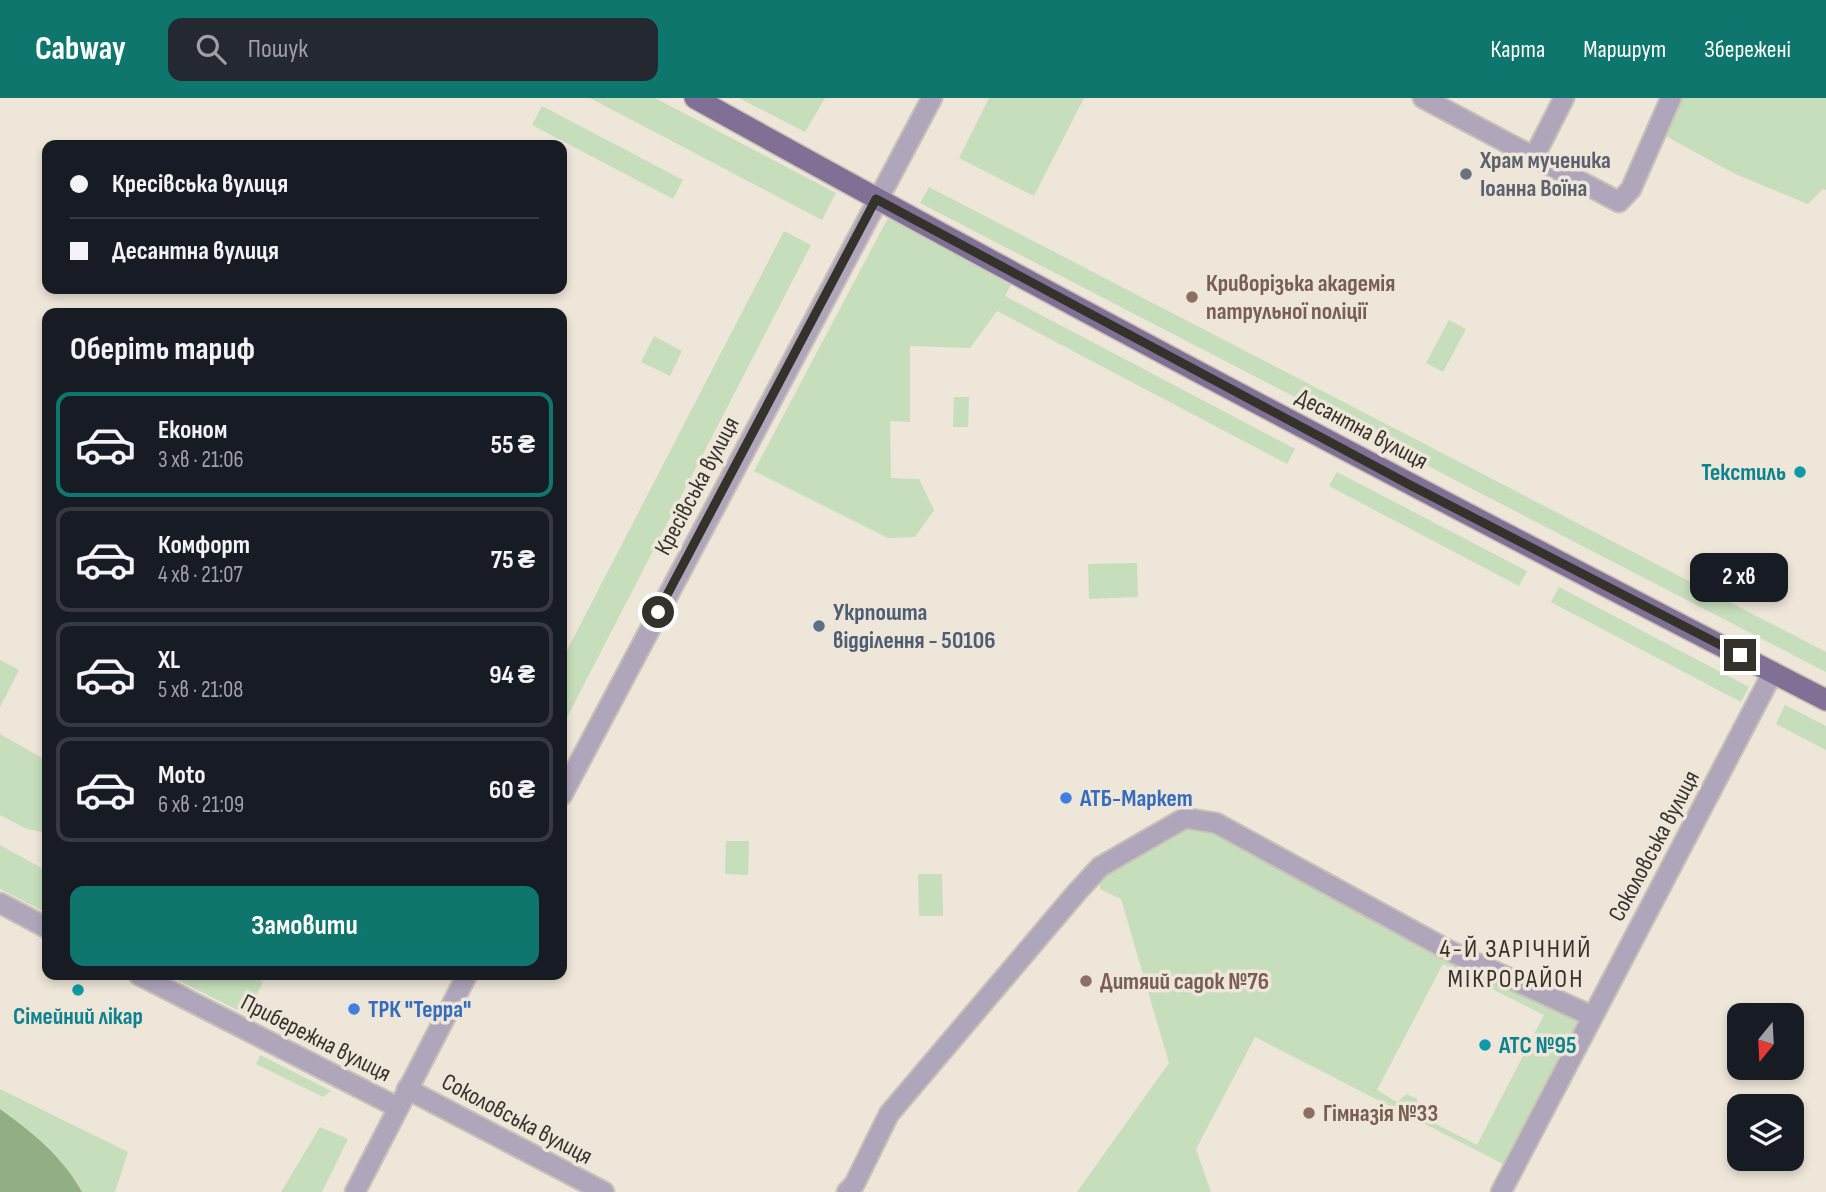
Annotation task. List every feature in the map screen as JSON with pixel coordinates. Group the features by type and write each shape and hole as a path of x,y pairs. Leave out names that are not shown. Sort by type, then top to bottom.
{"main road":[{"name":"Десантна вулиця","path":"695,98 876,199 1410,485 1826,700"}],"street":[{"name":"Кресівська вулиця","path":"567,786 876,199 932,98"},
{"path":"1423,98 1619,202 1631,189 1671,98"},
{"path":"1534,157 1564,98"},
{"name":"Соколовська вулиця","path":"1500,1192 1773,672"},
{"path":"847,1192 854,1185 889,1114 1077,892 1100,867 1185,818 1216,822 1450,951 1592,1016"},
{"path":"0,904 42,925"},
{"name":"Прибережна вулиця","path":"149,980 397,1107"},
{"path":"355,1192 464,980"},
{"name":"Соколовська вулиця","path":"407,1089 604,1192"}],"green space":[{"path":"590,98 655,98 836,193 822,220"},
{"path":"739,98 825,98 805,132"},
{"path":"989,98 1084,98 1034,196 959,158"},
{"path":"1671,98 1826,98 1826,190 1823,189 1808,204 1735,174 1655,130"},
{"path":"542,106 683,180 673,199 567,143 567,140 561,140 532,125"},
{"path":"929,187 1826,652 1826,672 920,203"},
{"path":"888,218 1011,285 1005,296 1295,449 1287,464 997,311 970,348 910,346 910,422 890,421 891,478 919,479 934,510 915,537 888,538 754,471"},
{"path":"784,231 811,245 567,717 567,650"},
{"path":"1449,320 1466,329 1443,372 1426,363"},
{"path":"654,336 682,351 670,376 641,362"},
{"path":"954,397 969,397 968,427 953,427"},
{"path":"1337,472 1527,571 1519,586 1329,486"},
{"path":"1137,563 1138,597 1089,599 1088,564"},
{"path":"1559,587 1749,687 1741,702 1551,602"},
{"path":"0,660 19,670 0,707"},
{"path":"1785,705 1826,726 1826,750 1776,724"},
{"path":"0,734 42,758 42,832 27,829 0,815"},
{"path":"1185,818 1592,1016 1513,1169 1255,1037 1196,1149 1211,1192 1077,1192 1169,1063 1121,899 1100,889 1100,867","holes":["1443,964 1544,1015 1477,1145 1418,1115 1417,1099 1407,1094 1397,1102 1377,1090"]},
{"path":"726,841 749,841 748,875 725,874"},
{"path":"0,845 42,868 42,910 0,889"},
{"path":"918,874 942,874 943,916 919,916"},
{"path":"178,980 263,982 247,1015"},
{"path":"260,1055 331,1091 323,1097 256,1064"},
{"path":"0,1089 128,1152 115,1192 82,1192 46,1146 0,1109"},
{"path":"0,1109 46,1146 82,1192 0,1192"},
{"path":"320,1127 348,1139 322,1192 281,1192"}],"place":[{"name":"Храм мученика Іоанна Воїна","path":"1466,174"},
{"name":"Криворізька академія патрульної поліції","path":"1192,297"},
{"name":"Текстиль","path":"1800,472"},
{"name":"Укрпошта відділення - 50106","path":"819,626"},
{"name":"АТБ-Маркет","path":"1066,798"},
{"name":"Дитяий садок №76","path":"1086,981"},
{"name":"Сімейний лікар","path":"78,990"},
{"name":"ТРК \"Терра\"","path":"354,1009"},
{"name":"АТС №95","path":"1485,1045"},
{"name":"Гімназія №33","path":"1309,1113"}],"district":[{"name":"4-Й ЗАРІЧНИЙ МІКРОРАЙОН","path":"1516,964"}],"route":[{"path":"658,612 876,199 1410,485 1740,655"}]}
